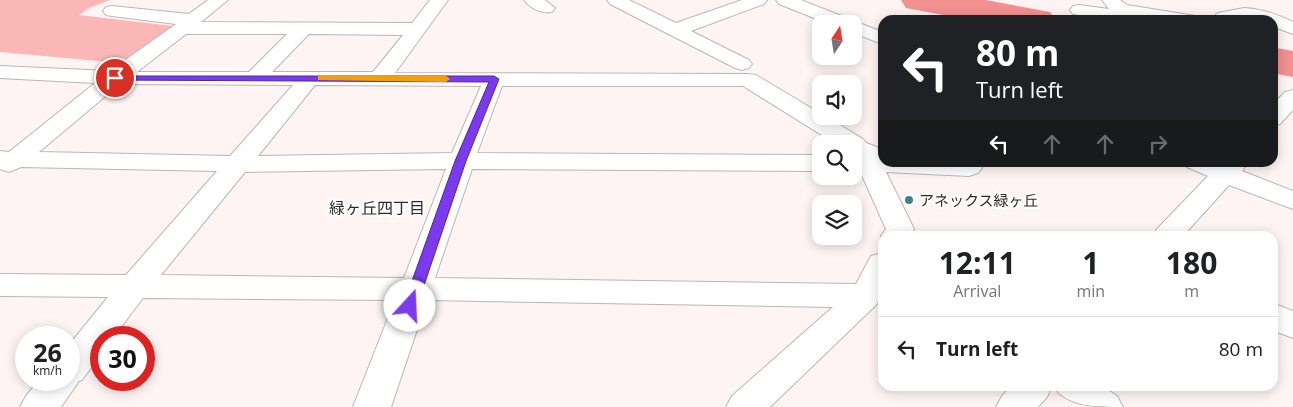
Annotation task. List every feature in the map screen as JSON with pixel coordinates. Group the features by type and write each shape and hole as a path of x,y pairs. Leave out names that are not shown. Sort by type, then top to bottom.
{"street":[{"path":"5,163 219,0"},
{"path":"378,79 439,0"},
{"path":"616,0 742,64"},
{"path":"675,30 758,0"},
{"path":"785,0 823,15"},
{"path":"1114,4 1133,0"},
{"path":"1162,15 1218,7 1220,3 1217,0 1229,5 1251,7 1257,5 1253,0"},
{"path":"1253,0 1271,0 1293,11"},
{"path":"1159,1 1196,11 1258,15"},
{"path":"1114,4 1151,15"},
{"path":"112,10 188,24 303,29 417,29"},
{"path":"1079,10 1112,15"},
{"path":"1278,21 1293,28"},
{"path":"255,78 303,29"},
{"path":"862,30 878,36"},
{"path":"1278,40 1293,44"},
{"path":"0,60 122,74"},
{"path":"0,72 255,78 748,80 831,135"},
{"path":"80,356 133,288 310,78"},
{"path":"372,407 416,289 460,161 494,79"},
{"path":"862,154 878,156"},
{"path":"862,160 900,229 899,231"},
{"path":"5,163 237,164 460,161 812,163"},
{"path":"962,167 969,168"},
{"path":"1172,231 1231,168 1293,201"},
{"path":"746,407 866,296 878,271"},
{"path":"0,285 866,296"},
{"path":"1278,318 1293,325"},
{"path":"39,407 52,391"},
{"path":"1015,407 1029,391"},
{"path":"1078,391 1104,407"}],"shaded area":[{"path":"0,0 110,0 89,8 79,15 173,26 135,59 120,63 0,52"}],"waterway":[{"path":"919,0 1007,15"},
{"path":"1278,61 1293,64"}],"slow traffic":[{"path":"321,78 446,79"}],"place":[{"name":"アネックス緑ヶ丘","path":"909,200"}],"district":[{"name":"緑ヶ丘四丁目","path":"377,208"}],"route":[{"path":"115,78 494,79 460,161 410,306"}]}
